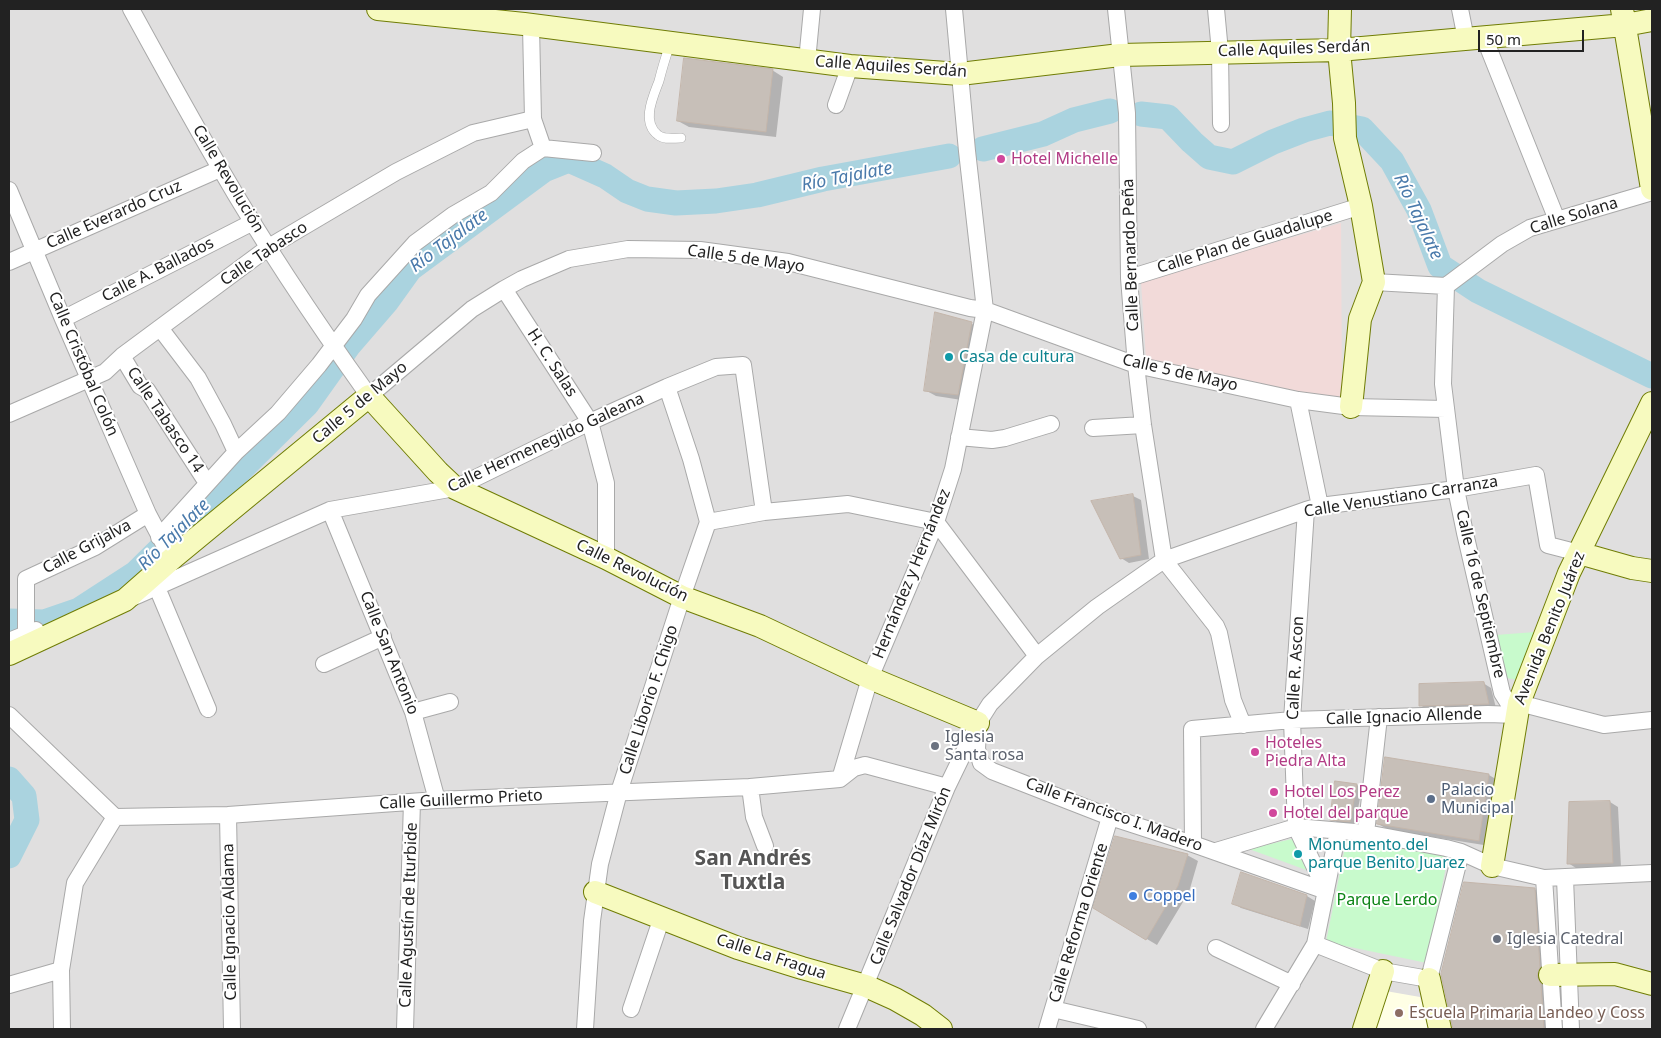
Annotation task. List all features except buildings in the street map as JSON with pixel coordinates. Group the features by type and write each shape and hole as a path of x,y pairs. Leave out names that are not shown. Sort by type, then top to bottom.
{"street":[{"name":"Calle Revolución","path":"131,9 220,169 334,347 369,396 455,488 606,558 682,597 760,626 870,678 978,723"},
{"name":"Calle Aquiles Serdán","path":"378,9 527,20 670,44 850,66 960,74 1120,54 1339,50 1475,38 1624,17"},
{"path":"808,61 812,9"},
{"name":"Hernández y Hernández","path":"840,779 870,678 936,522 953,469 985,310 954,9"},
{"name":"Calle Bernardo Peña","path":"1116,9 1127,113 1129,278 1136,365 1143,425 1164,560"},
{"path":"1216,9 1220,52 1221,124"},
{"path":"1340,9 1339,50 1345,138 1361,206 1374,282 1360,319 1351,407"},
{"path":"1460,9 1475,38 1557,220"},
{"path":"1652,20 1624,17 1652,190"},
{"path":"527,20 533,119 543,148 593,153"},
{"path":"836,105 850,66"},
{"name":"Calle Tabasco","path":"9,414 105,372 122,356 269,247 396,172 473,133 533,119"},
{"name":"Calle 5 de Mayo","path":"9,654 143,588 166,546 207,483 236,452 278,413 334,347 368,295 415,243 453,215 491,192 523,161 543,148"},
{"name":"Calle Everardo Cruz","path":"9,262 220,169"},
{"name":"Calle Cristóbal Colón","path":"9,190 148,514 166,546"},
{"name":"Calle Solana","path":"1448,284 1502,244 1530,228 1652,190"},
{"name":"Calle Plan de Guadalupe","path":"1129,278 1361,206"},
{"name":"Calle A. Ballados","path":"63,319 253,222"},
{"name":"Calle 5 de Mayo","path":"166,546 369,396 472,310 504,289 522,279 569,259 628,249 700,250 788,262 970,308 985,310 1136,365 1298,400 1351,407 1446,409"},
{"path":"1374,282 1448,284"},
{"name":"Calle 16 de Septiembre","path":"1448,284 1443,384 1456,489 1502,693 1518,709"},
{"name":"H. C. Salas","path":"504,289 590,422 606,483 606,558"},
{"path":"160,328 198,378 236,452"},
{"name":"Calle Tabasco 14","path":"122,356 140,386 147,390 207,483"},
{"name":"Calle Hermenegildo Galeana","path":"9,641 25,623 143,588 330,510 455,488 590,422 716,368 743,365 764,512"},
{"path":"667,388 691,459 708,522 764,512 848,504 936,522 1037,656"},
{"name":"Calle R. Ascon","path":"1296,827 1292,720 1313,508 1298,400"},
{"name":"Avenida Benito Juárez","path":"1492,866 1518,709 1569,573 1652,403"},
{"path":"959,436 992,440 1051,424"},
{"path":"1093,428 1143,425"},
{"name":"Calle Venustiano Carranza","path":"978,723 990,704 1037,656 1097,606 1164,560 1313,508 1456,489 1536,475 1548,545 1579,553"},
{"name":"Calle San Antonio","path":"330,510 413,712 437,800"},
{"name":"Calle Grijalva","path":"25,623 26,579 95,547 148,514"},
{"name":"Calle Liborio F. Chigo","path":"585,1029 588,971 600,864 619,792 708,522"},
{"path":"1579,553 1632,568 1652,570"},
{"path":"1164,560 1216,626 1233,700 1243,725"},
{"path":"143,588 208,708"},
{"path":"324,664 383,637"},
{"path":"413,712 450,702"},
{"name":"Calle Ignacio Allende","path":"1193,844 1192,729 1292,720 1488,714 1518,709 1604,725 1652,720"},
{"path":"9,715 115,817 75,883 61,970 62,1029"},
{"path":"1366,833 1379,716"},
{"path":"978,723 977,749 982,763 992,771"},
{"name":"Calle Salvador Díaz Mirón","path":"847,1029 947,787 978,723"},
{"name":"Calle Francisco I. Madero","path":"960,759 1110,817 1216,851 1296,827 1366,833 1446,848 1461,852 1492,866 1544,878 1652,872"},
{"name":"Calle Guillermo Prieto","path":"115,817 228,815 437,800 750,787 840,779 854,768 865,765 947,787"},
{"path":"750,787 754,817 765,846"},
{"name":"Calle Agustín de Iturbide","path":"405,1029 412,802"},
{"name":"Calle Ignacio Aldama","path":"228,815 232,1029"},
{"name":"Calle Reforma Oriente","path":"1047,1029 1110,817"},
{"path":"1296,827 1326,891"},
{"path":"1264,1029 1315,944 1338,831"},
{"path":"1216,851 1326,891"},
{"path":"1440,1029 1429,979 1461,852"},
{"path":"1544,878 1571,1029"},
{"path":"1554,1029 1560,974 1565,878"},
{"name":"Calle La Fragua","path":"596,892 738,948 866,986 916,1011 941,1029"},
{"path":"630,1009 662,917"},
{"path":"1315,944 1383,971 1429,979"},
{"path":"1216,948 1292,984"},
{"path":"9,985 61,970"},
{"path":"1364,1029 1383,971"},
{"path":"1560,974 1615,974 1652,984"},
{"path":"1053,1009 1138,1029"}],"lane":[{"path":"670,44 650,106 649,117 652,127 658,136 681,138"}],"shaded area":[{"path":"9,9 1652,9 1652,1029 9,1029"},
{"path":"1341,223 1342,401 1146,359 1141,281"},
{"name":"Escuela Primaria Landeo y Coss","path":"1380,990 1420,997 1430,1029 1368,1029"}],"green space":[{"path":"1535,632 1517,680 1507,678 1496,635"},
{"name":"Parque Lerdo","path":"1347,837 1448,856 1427,963 1326,942"},
{"path":"1296,838 1309,871 1249,849"}],"waterway":[{"name":"Río Tajalate","path":"983,149 1043,134 1074,120 1110,111"},
{"name":"Río Tajalate","path":"1141,114 1168,117 1209,157 1233,162 1273,142 1304,130 1330,123 1362,129 1392,161 1419,210 1440,266 1478,291 1652,376"},
{"name":"Río Tajalate","path":"9,621 44,622 79,610 136,573 307,404 349,345 387,301 410,269 544,170 569,160 605,176 627,191 647,199 676,203 716,201 757,195 823,179 949,156"},
{"name":"Río Tajalate","path":"9,779 24,796 27,820 9,856"}],"place":[{"name":"Hotel Michelle","path":"1001,159"},
{"name":"Casa de cultura","path":"949,357"},
{"name":"Iglesia Santa rosa","path":"935,746"},
{"name":"Hoteles Piedra Alta","path":"1255,752"},
{"name":"Hotel Los Perez","path":"1274,792"},
{"name":"Palacio Municipal","path":"1431,799"},
{"name":"Hotel del parque","path":"1273,813"},
{"name":"Monumento del parque Benito Juarez","path":"1298,854"},
{"name":"Coppel","path":"1133,896"},
{"name":"Iglesia Catedral","path":"1497,939"},
{"name":"Escuela Primaria Landeo y Coss","path":"1399,1013"}],"district":[{"name":"San Andrés Tuxtla","path":"753,871"}]}
